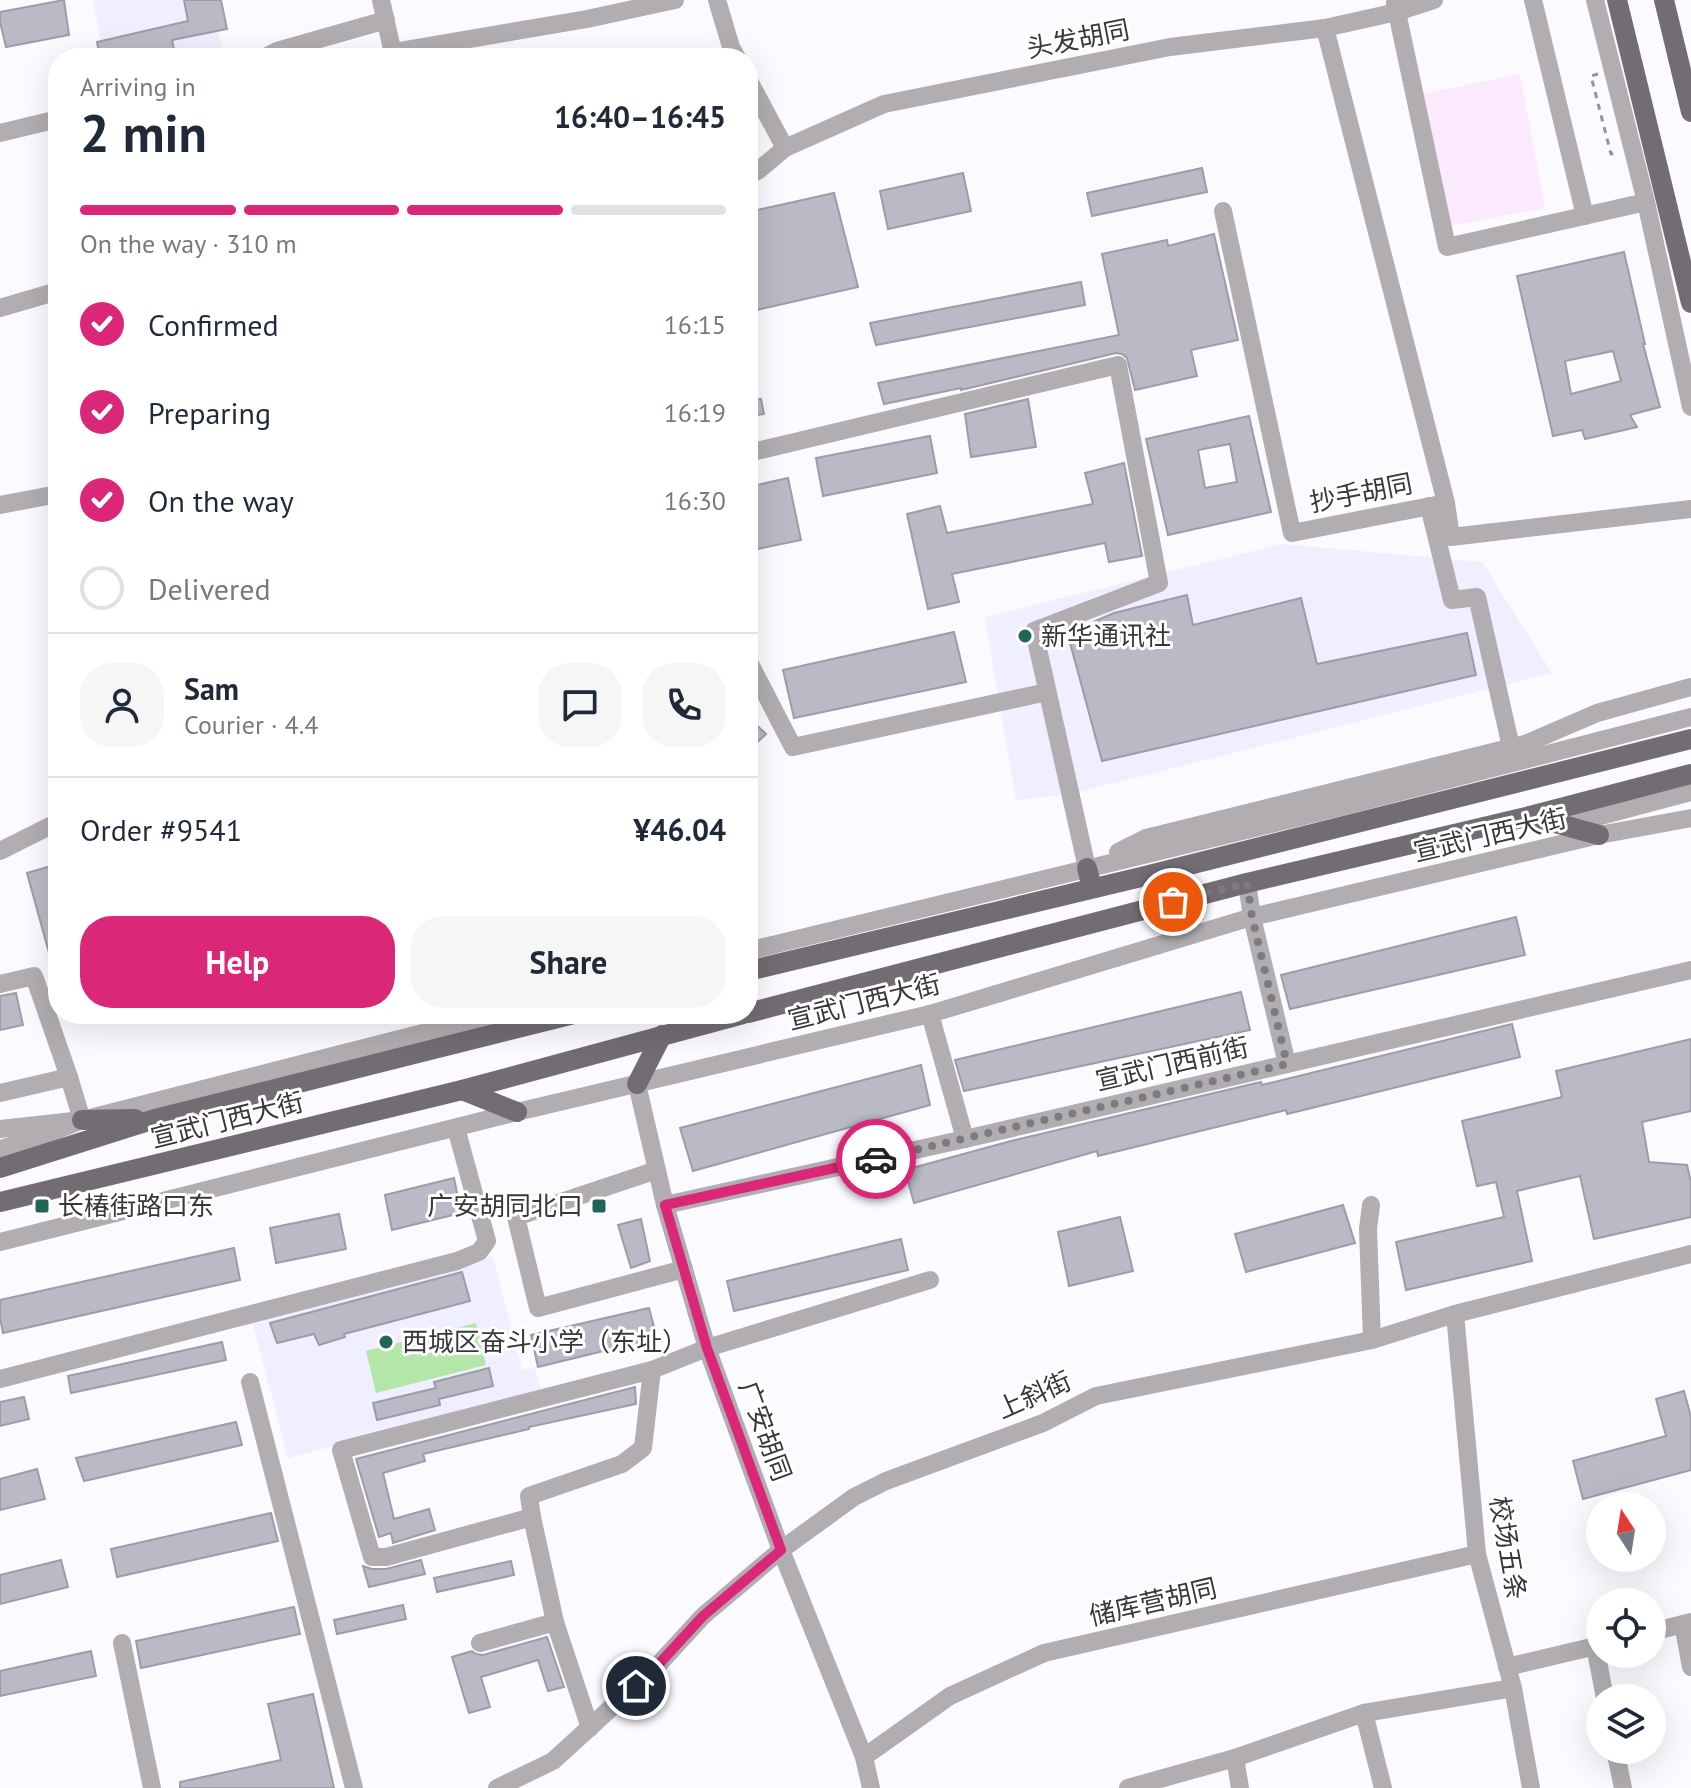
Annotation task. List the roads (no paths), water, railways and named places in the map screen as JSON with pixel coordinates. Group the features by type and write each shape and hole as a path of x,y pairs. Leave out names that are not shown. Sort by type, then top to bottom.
{"main road":[{"path":"1617,0 1691,303"},
{"path":"1664,0 1691,112"},
{"name":"宣武门西大街","path":"758,969 1141,877 1691,739"},
{"name":"宣武门西大街","path":"758,1010 1247,883 1530,816 1691,774"},
{"path":"1530,816 1599,835"},
{"path":"1087,868 1092,888"},
{"name":"宣武门西大街","path":"0,1168 155,1119 534,1024"},
{"name":"宣武门西大街","path":"0,1202 462,1090 704,1024"},
{"path":"637,1084 662,1035"},
{"path":"462,1090 517,1112"},
{"path":"82,1120 155,1119"}],"street":[{"path":"381,0 392,48"},
{"path":"432,48 675,0"},
{"path":"717,0 732,48"},
{"name":"头发胡同","path":"758,171 785,148 884,104 1170,47 1325,28 1396,6 1434,0"},
{"path":"1533,0 1585,216"},
{"path":"1595,0 1646,202 1691,407"},
{"path":"1396,6 1447,247 1646,202"},
{"path":"288,48 386,20"},
{"path":"1325,28 1437,504 1452,600 1477,597 1511,747"},
{"path":"758,98 785,148"},
{"path":"0,133 48,121"},
{"name":"抄手胡同","path":"1223,211 1292,533 1437,504 1451,537 1691,509"},
{"path":"0,308 48,294"},
{"path":"758,451 1118,365 1159,583 1034,631 1087,868"},
{"path":"0,505 48,496"},
{"path":"758,679 793,747 1047,692"},
{"path":"1087,868 1146,838 1525,744 1597,713 1691,687"},
{"path":"758,949 1345,806 1691,717"},
{"path":"1530,816 1593,818 1691,792"},
{"name":"宣武门西大街","path":"0,1242 517,1112 930,1014 1252,917 1599,835 1691,818"},
{"path":"0,851 48,827"},
{"path":"1247,883 1252,917 1287,1064"},
{"name":"宣武门西前街","path":"665,1205 965,1139 1691,970"},
{"path":"0,984 34,976 48,1016"},
{"path":"930,1014 965,1139"},
{"path":"51,1024 82,1120"},
{"name":"宣武门西大街","path":"0,1149 82,1120 443,1024"},
{"path":"0,1093 69,1077"},
{"name":"广安胡同","path":"637,1084 665,1205 707,1348 781,1550 864,1757 868,1787"},
{"name":"宣武门西大街","path":"0,1129 82,1120"},
{"path":"0,1379 457,1261 479,1252 487,1241 456,1128"},
{"path":"657,1170 516,1217 538,1308 684,1269"},
{"path":"1371,1205 1368,1229 1372,1340"},
{"name":"上斜街","path":"497,1788 553,1761 658,1665 703,1616 781,1550 854,1497 886,1481 1043,1423 1096,1396 1372,1340 1455,1314 1691,1254"},
{"path":"532,1517 386,1557 372,1557 341,1450 652,1370 707,1348 930,1280"},
{"name":"校场五条","path":"1455,1314 1477,1554 1513,1688 1531,1788"},
{"path":"590,1728 555,1622 529,1496 622,1464 643,1448 652,1370"},
{"path":"250,1382 354,1788"},
{"name":"储库营胡同","path":"864,1757 950,1696 1044,1653 1477,1554"},
{"path":"480,1643 555,1622"},
{"path":"1666,1628 1687,1623 1691,1667"},
{"path":"122,1643 152,1788"},
{"path":"1507,1667 1586,1649"},
{"path":"1128,1788 1235,1758 1364,1713 1513,1688"},
{"path":"1364,1713 1383,1788"},
{"path":"1235,1758 1240,1788"},
{"path":"1618,1764 1623,1788"}],"place":[{"name":"新华通讯社","path":"1025,636"},
{"name":"长椿街路口东","path":"42,1206"},
{"name":"广安胡同北口","path":"599,1206"},
{"name":"西城区奋斗小学（东址）","path":"386,1342"}]}
